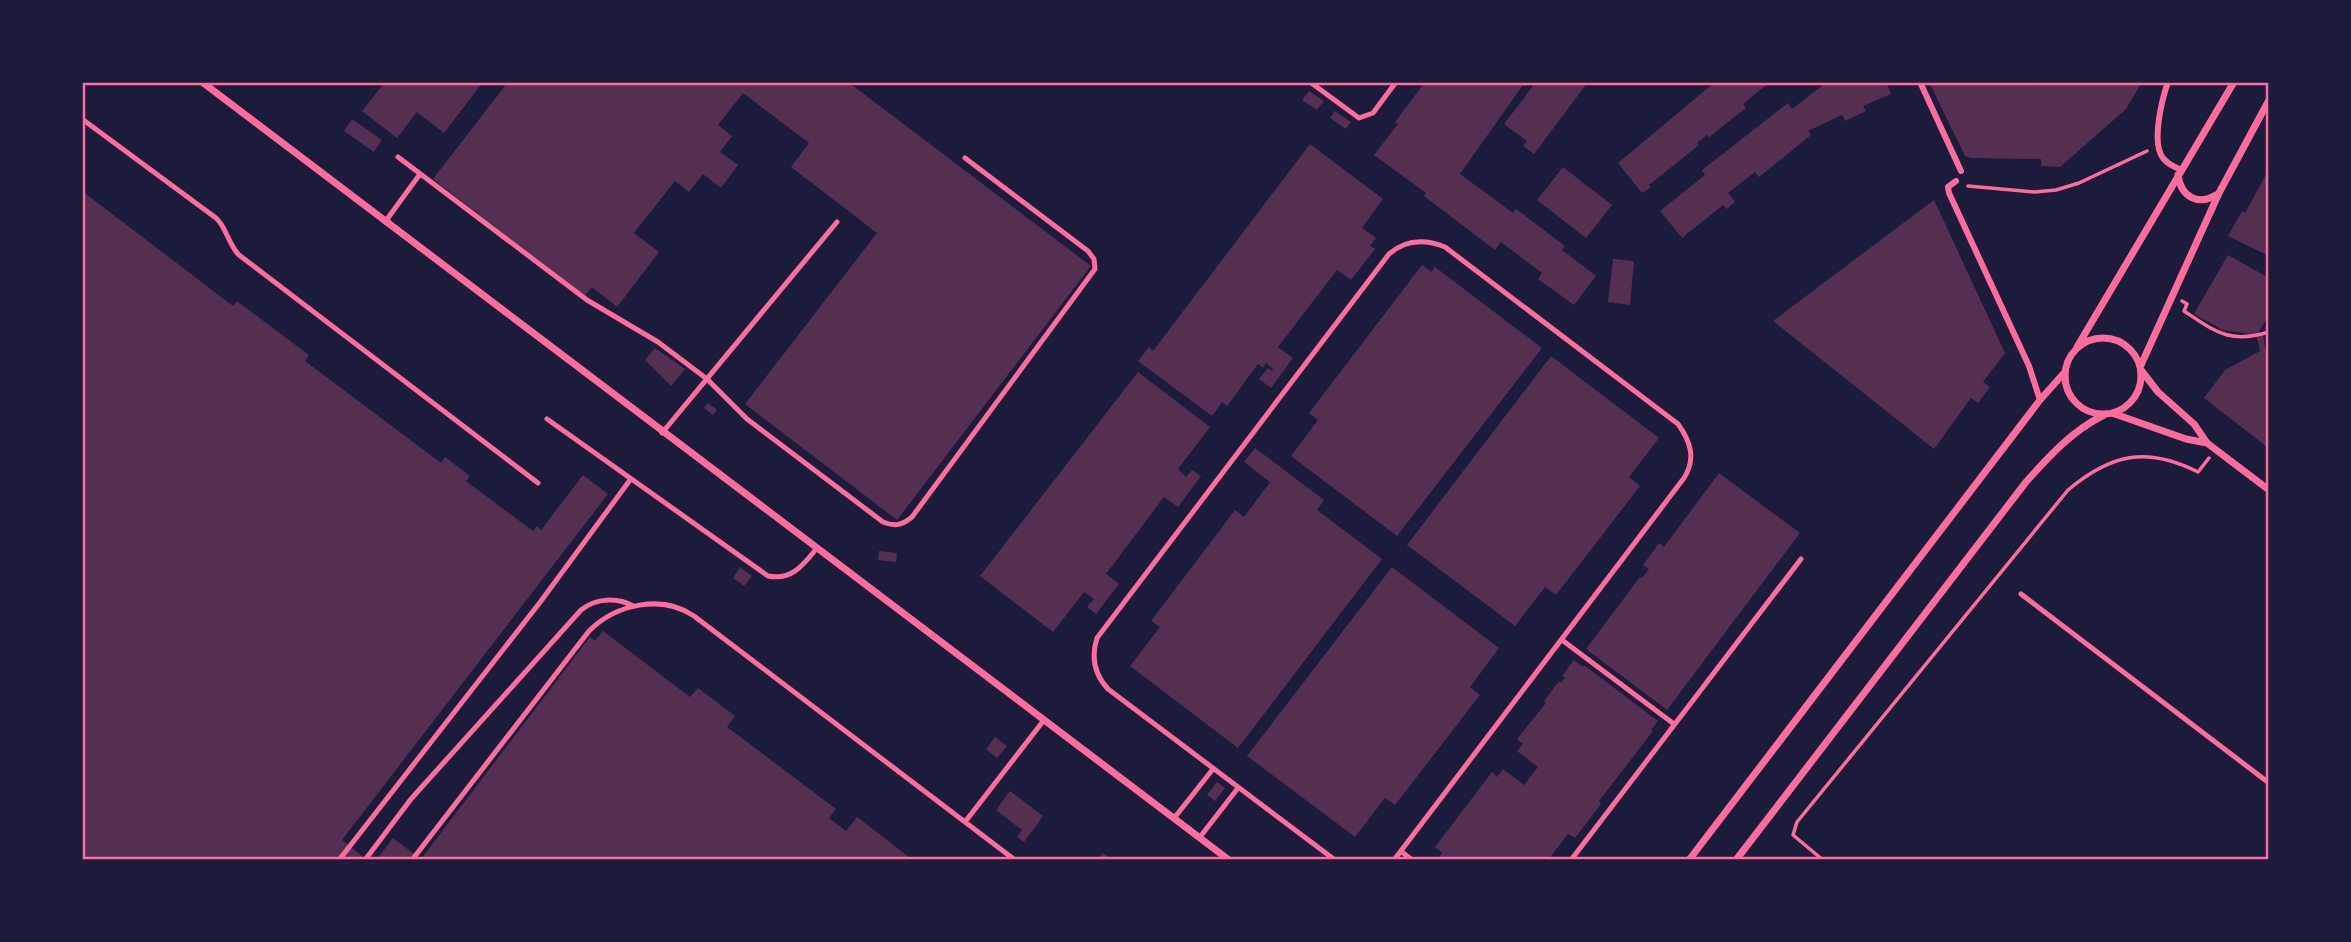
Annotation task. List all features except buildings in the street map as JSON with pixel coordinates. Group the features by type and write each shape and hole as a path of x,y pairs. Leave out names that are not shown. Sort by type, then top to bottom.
{"street":[{"path":"202,82 1229,860"},
{"path":"1920,82 1961,171"},
{"path":"2168,82 2161,104 2158,146 2162,157 2180,172 2181,187 2192,198 2208,200 2219,193"},
{"path":"2207,443 2108,414 2088,412 2075,403 2066,389 2064,373 2068,359 2234,82"},
{"path":"1736,860 2026,482 2057,447 2086,424 2122,410 2135,399 2141,382 2141,367 2172,295 2219,193 2269,100"},
{"path":"1956,181 1951,183 1949,193 2029,366 2040,400"},
{"path":"2077,348 2090,340 2106,337 2121,342 2133,351 2158,392 2194,424 2207,443 2269,489"},
{"path":"1689,860 2040,400 2064,373"}],"lane":[{"path":"1310,82 1359,118 1373,113 1396,82"},
{"path":"82,118 216,218 239,255 538,483"},
{"path":"398,157 587,300 658,342 707,379 747,419 890,525 901,524 912,517 1095,269 1094,259 1088,251 965,158"},
{"path":"384,222 420,174"},
{"path":"662,433 837,222"},
{"path":"1335,860 1108,689 1099,677 1094,661 1097,638 1389,254 1401,245 1427,242 1445,247 1678,424 1688,442 1692,461 1684,478 1394,860"},
{"path":"547,419 768,576 781,578 792,573 804,564 817,548"},
{"path":"339,860 541,601 630,480"},
{"path":"1571,860 1801,559"},
{"path":"2021,594 2269,783"},
{"path":"365,860 411,799 581,610 588,604 603,600 622,600 633,606"},
{"path":"412,860 577,643 600,621 633,606 672,605 683,609 1015,860"},
{"path":"1562,640 1674,724"},
{"path":"965,822 1044,720"},
{"path":"1175,817 1213,768"},
{"path":"1200,837 1238,788"},
{"path":"1402,852 1412,860"}],"path":[{"path":"1961,171 1969,188 2035,192 2056,190 2079,183 2158,146"},
{"path":"2172,295 2187,304 2184,312 2221,335 2249,338 2269,332"},
{"path":"1823,860 1793,835 1797,822 2068,490 2090,472 2111,461 2132,457 2167,459 2198,472 2216,449"}]}
